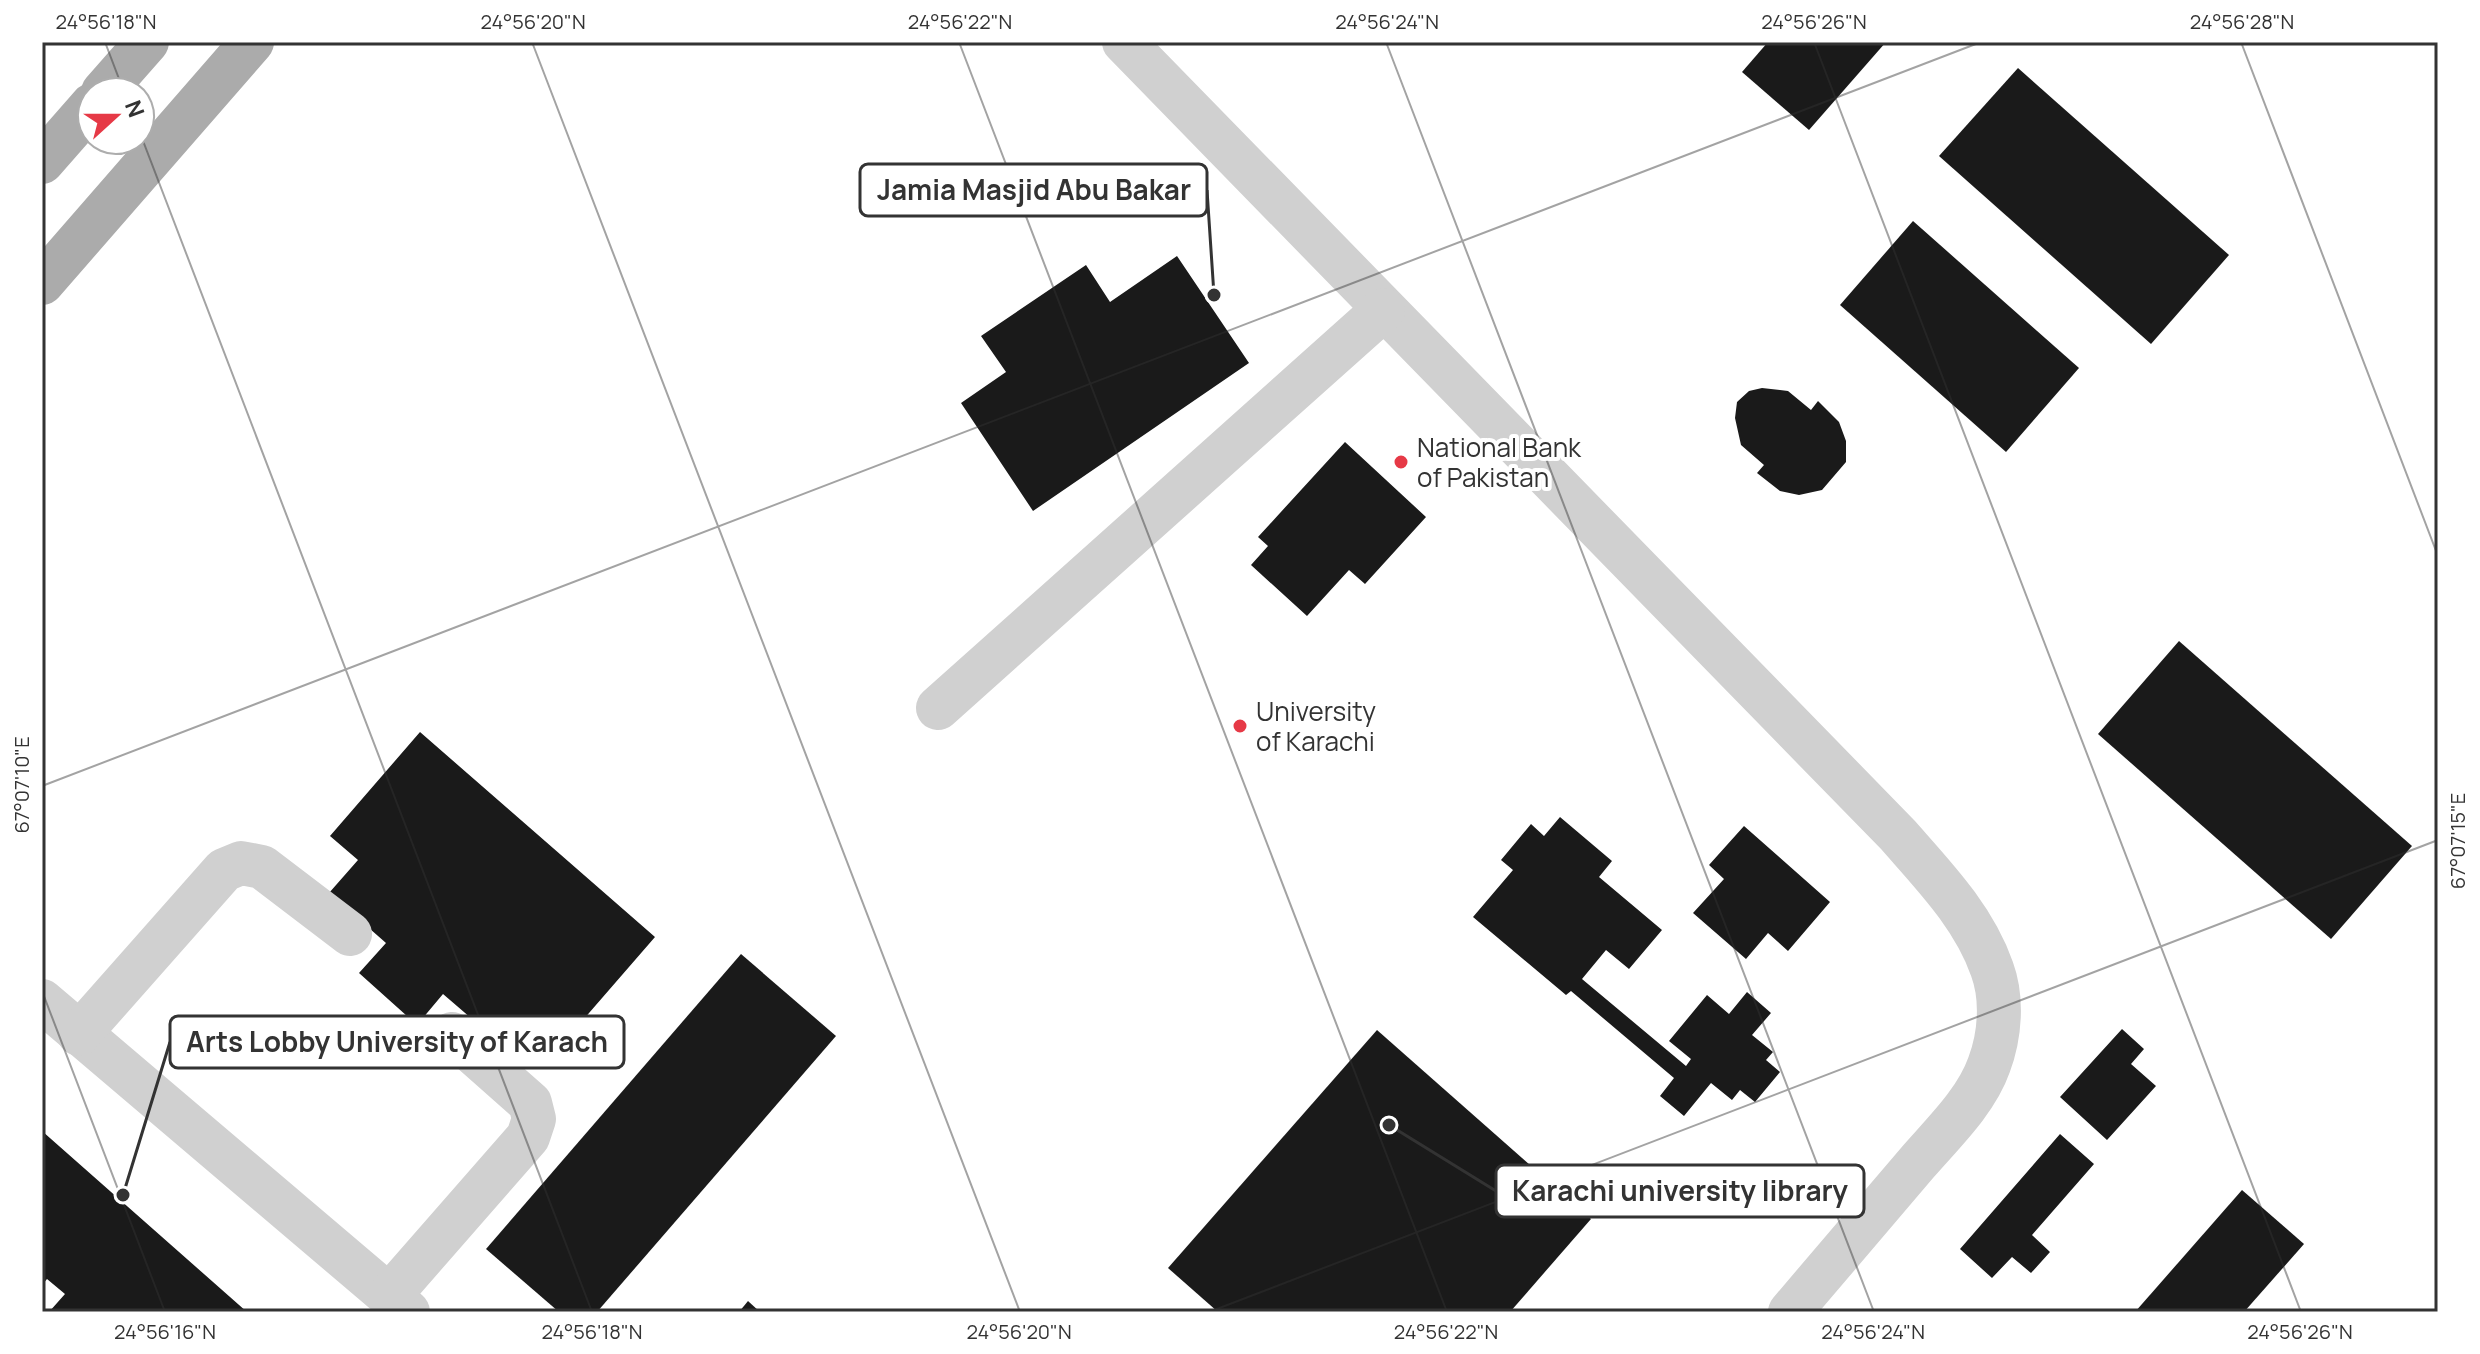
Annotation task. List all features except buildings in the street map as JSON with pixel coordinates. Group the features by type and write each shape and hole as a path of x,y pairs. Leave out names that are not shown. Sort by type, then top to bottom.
{"main road":[{"path":"117,76 147,42"},
{"path":"42,283 252,42"},
{"path":"42,162 76,123"}],"street":[{"path":"1124,42 1898,835 1951,895 1977,936 1993,971 1998,1017 1989,1067 1966,1106 1790,1312"},
{"path":"938,708 1383,310"},
{"path":"79,1034 224,870 241,863 262,867 350,934"},
{"path":"42,1001 398,1304 528,1137 534,1119 530,1103 452,1034"}],"place":[{"name":"Jamia Masjid Abu Bakar","path":"1214,295"},
{"name":"National Bank of Pakistan","path":"1401,462"},
{"name":"University of Karachi","path":"1240,726"},
{"name":"Karachi university library","path":"1389,1125"},
{"name":"Arts Lobby University of Karach","path":"123,1195"}]}
